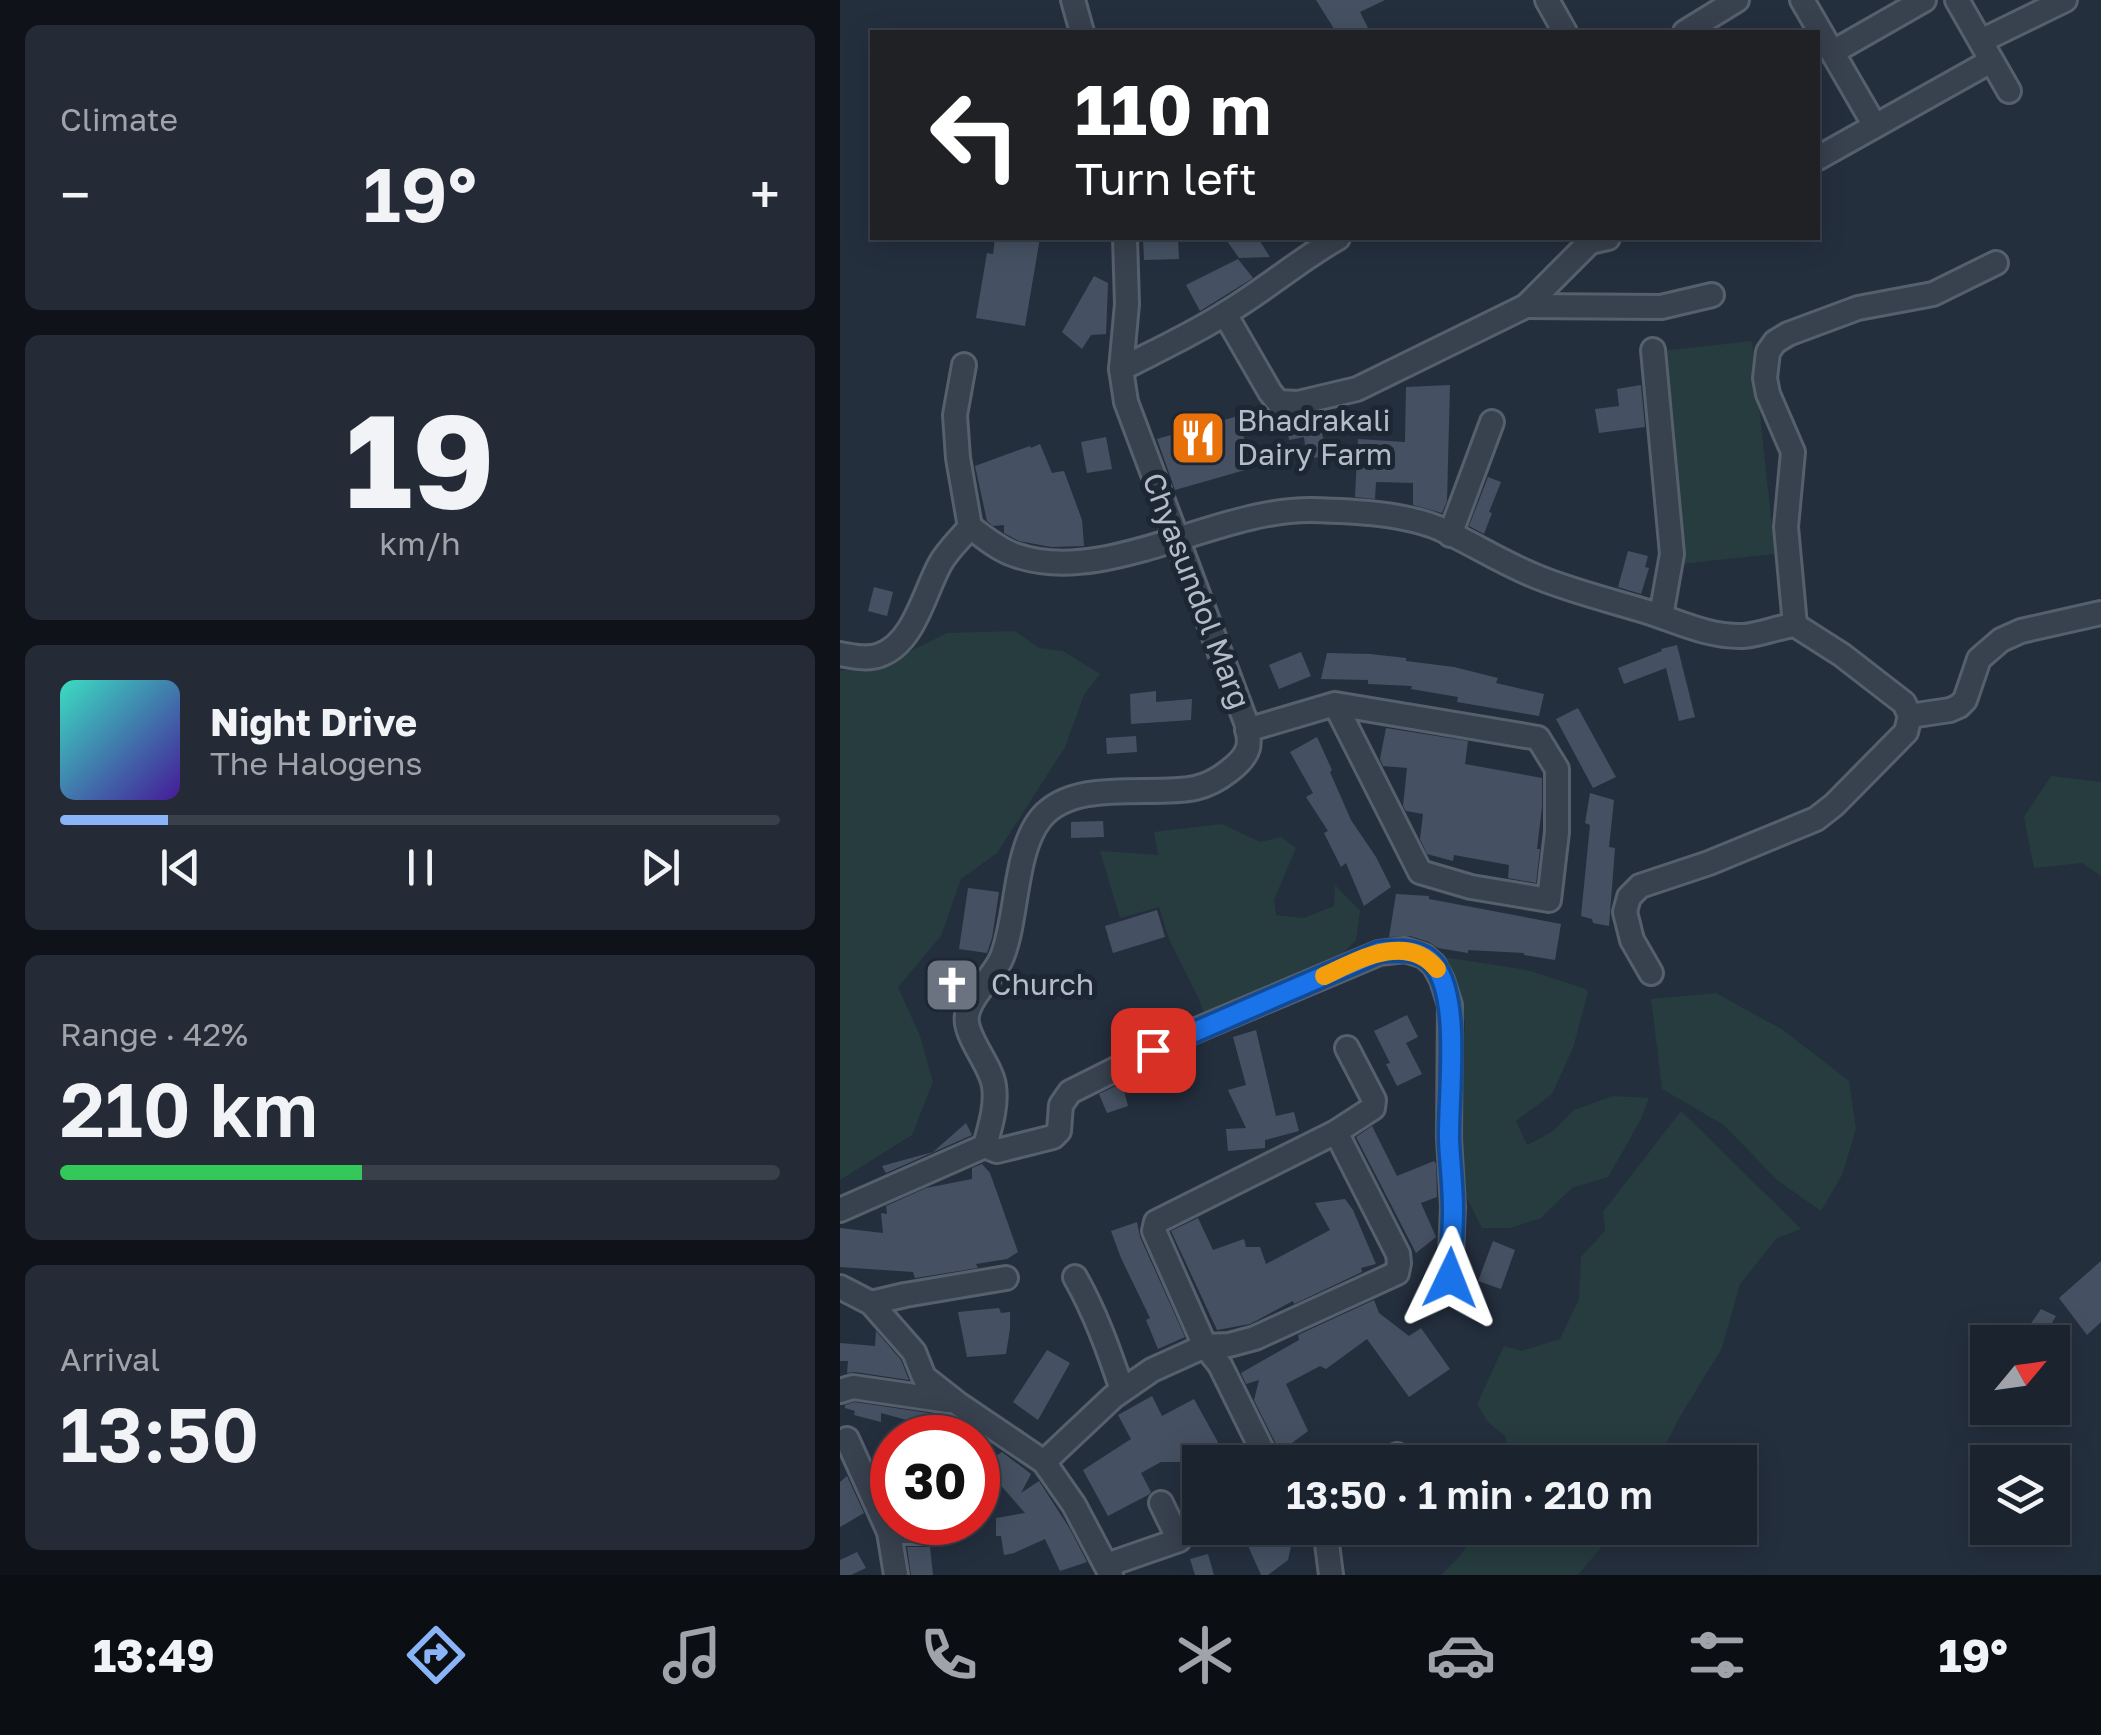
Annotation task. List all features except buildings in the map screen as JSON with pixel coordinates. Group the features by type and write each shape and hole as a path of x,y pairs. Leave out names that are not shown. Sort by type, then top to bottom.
{"street":[{"path":"1072,0 1081,30"},
{"path":"1547,0 1564,30"},
{"path":"1691,30 1737,0"},
{"path":"1802,0 1820,30"},
{"path":"1833,52 1924,0"},
{"path":"1957,0 2009,91"},
{"path":"1820,157 1875,126 2065,0"},
{"path":"1820,30 1875,126"},
{"name":"Chyasundol Marg","path":"985,1146 994,1086 966,1018 1003,955 1028,843 1042,816 1073,798 1096,792 1194,788 1217,780 1240,763 1249,746 1247,725 1126,402 1121,369 1125,240"},
{"path":"1224,314 1278,402 1298,403 1356,389 1526,306 1590,242 1599,240"},
{"path":"1121,369 1224,314 1283,276 1322,241"},
{"path":"1794,625 1786,527 1794,452 1768,394 1768,352 1788,334 1858,308 1932,294 1996,263"},
{"path":"1526,306 1661,307 1712,295"},
{"path":"1652,350 1672,554 1661,616"},
{"path":"964,365 955,414 970,527 1013,555 1042,562 1083,562 1114,557 1240,520 1307,510 1397,517 1445,531 1542,579 1685,627 1745,636 1794,625 1842,655 1904,703 1910,716 1906,732 1816,819 1709,863 1640,886 1628,897 1625,912 1632,940 1652,973"},
{"path":"1450,535 1492,422"},
{"path":"840,654 880,656 902,639 942,560 970,527"},
{"path":"1910,716 1958,706 1965,700 1978,659 2001,640 2021,631 2101,613"},
{"path":"1247,730 1335,704 1538,738 1557,769 1557,832 1549,900 1471,887 1420,872 1335,704"},
{"path":"840,1210 985,1146 997,1151 1054,1137 1059,1131 1061,1105 1070,1092 1166,1044 1341,968 1379,952 1405,950 1424,956 1434,965 1450,1005 1453,1208 1450,1278"},
{"path":"1260,1445 1220,1365 1205,1346 1154,1231 1156,1222 1336,1132 1372,1108 1374,1100 1347,1048"},
{"path":"1044,1462 1112,1397 1152,1370 1205,1346 1255,1338 1397,1272 1398,1254 1336,1132"},
{"path":"1075,1277 1107,1346 1122,1390"},
{"path":"871,1304 1006,1278"},
{"path":"840,1287 871,1304 914,1352 924,1377 1044,1462 1074,1505 1109,1570 1179,1540 1161,1503"},
{"path":"840,1391 853,1387 957,1403"},
{"path":"842,1441 870,1495"},
{"path":"891,1545 896,1575"},
{"path":"1327,1545 1331,1575"}],"green space":[{"path":"1752,341 1775,554 1680,564 1661,351"},
{"path":"1015,631 1039,648 1063,651 1100,674 1084,695 1065,747 997,853 961,879 941,936 898,987 920,1036 933,1082 912,1135 840,1180 840,671 887,663 947,633"},
{"path":"2051,776 2101,782 2101,876 2082,863 2034,868 2024,817"},
{"path":"1222,824 1260,842 1281,837 1296,848 1274,900 1276,915 1304,918 1334,906 1335,885 1360,911 1356,940 1343,953 1204,1014 1169,939 1159,907 1120,918 1100,851 1158,855 1154,832"},
{"path":"1443,957 1527,970 1588,992 1573,1048 1552,1094 1516,1121 1527,1145 1552,1132 1574,1110 1613,1096 1649,1098 1608,1177 1572,1188 1541,1218 1510,1228 1482,1228 1462,1188 1452,1138 1465,1022"},
{"path":"1716,993 1783,1030 1849,1081 1856,1129 1842,1175 1821,1211 1777,1180 1724,1125 1662,1089 1651,999"},
{"path":"1681,1111 1801,1229 1777,1238 1740,1284 1722,1348 1666,1445 1507,1445 1505,1436 1488,1422 1477,1404 1504,1346 1522,1351 1560,1339 1579,1299 1581,1257 1605,1231 1603,1212"},
{"path":"1467,1545 1603,1545 1578,1575 1441,1575"}],"slow traffic":[{"path":"1324,976 1379,952 1405,950 1424,956 1437,969"}],"place":[{"name":"Bhadrakali Dairy Farm","path":"1198,438"},
{"name":"Church","path":"952,985"}],"route":[{"path":"1153,1050 1379,952 1405,950 1424,956 1442,980 1450,1005 1453,1208 1450,1278"}]}
